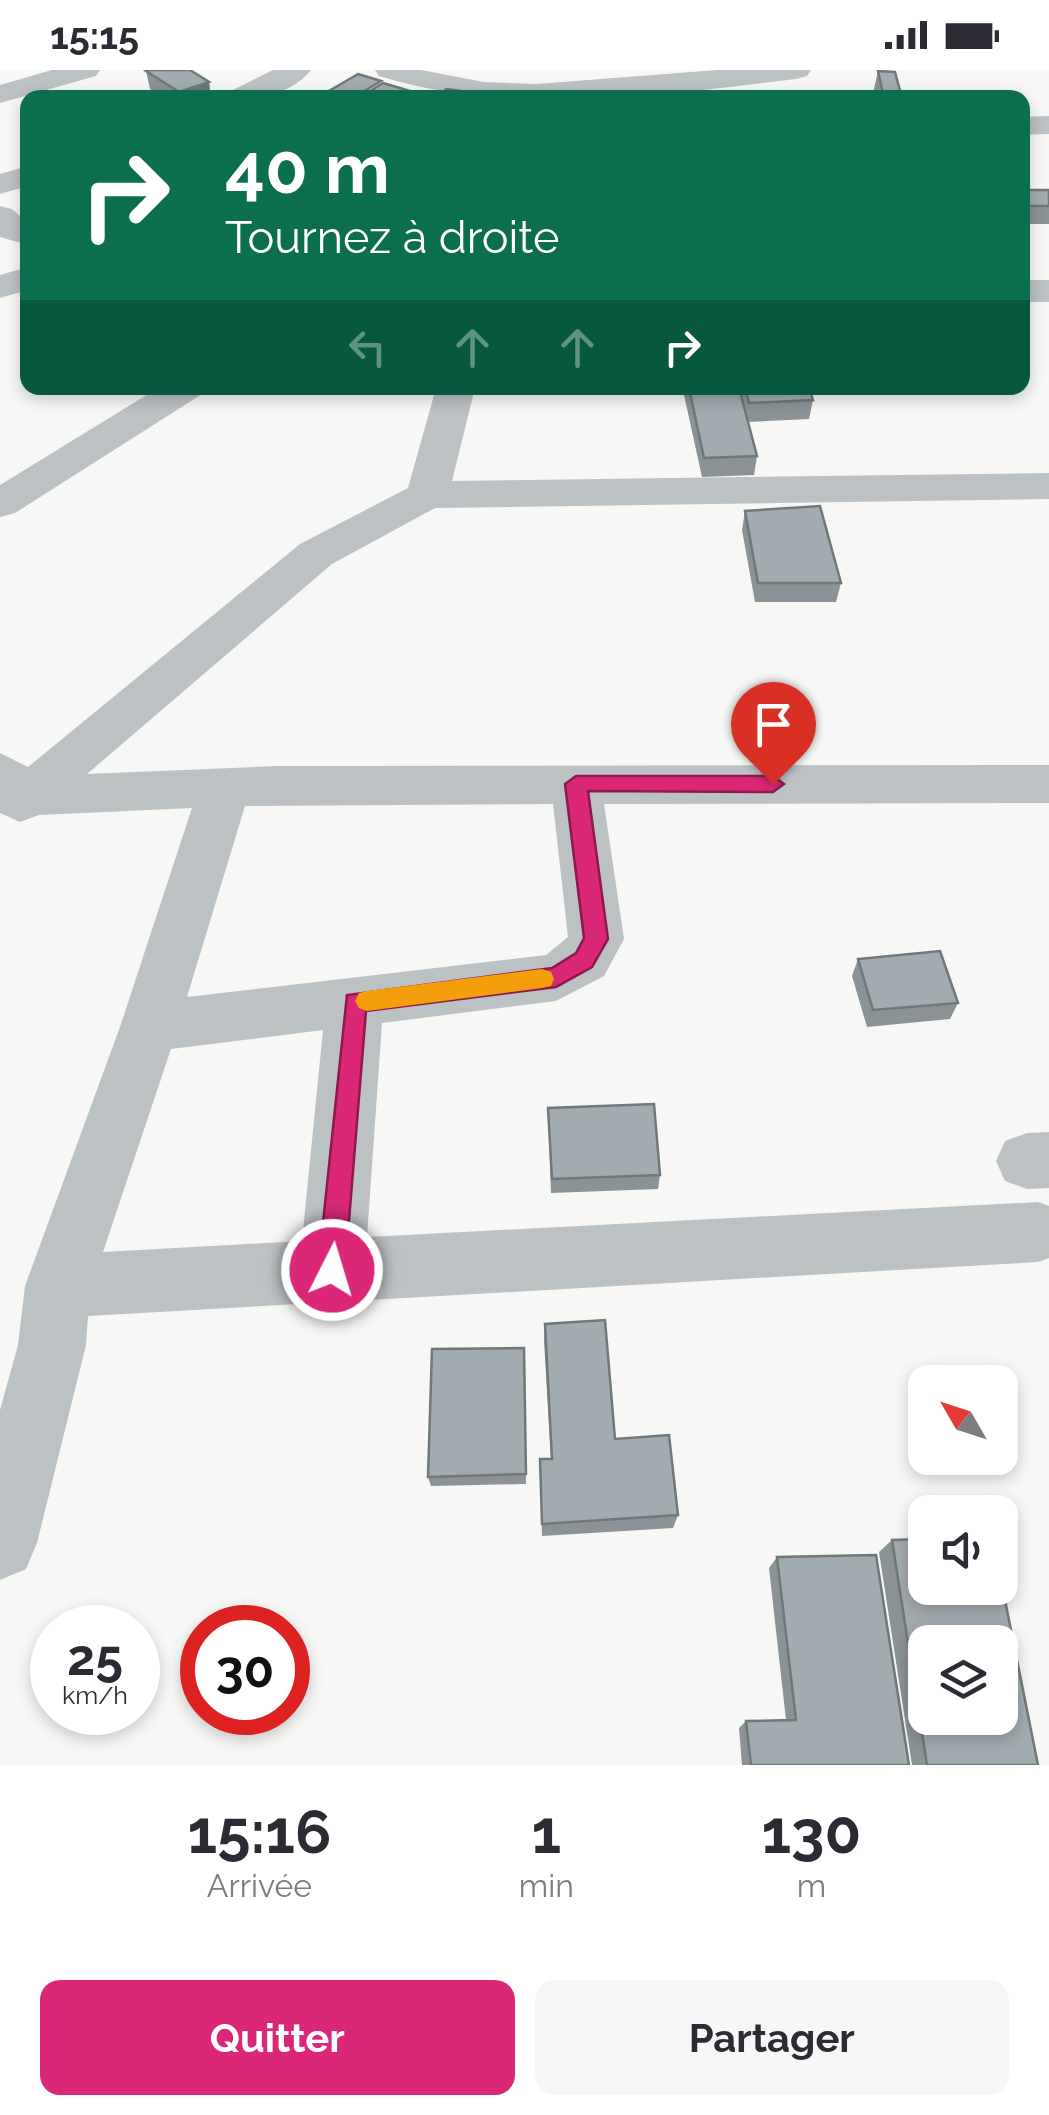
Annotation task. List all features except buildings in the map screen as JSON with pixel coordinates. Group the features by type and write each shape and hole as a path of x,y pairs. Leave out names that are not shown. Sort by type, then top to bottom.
{"street":[{"path":"0,94 85,70"},
{"path":"257,90 296,70"},
{"path":"390,70 451,88 472,90"},
{"path":"530,90 796,70"},
{"path":"0,216 9,228 20,231"},
{"path":"0,504 175,395"},
{"path":"427,495 453,395"},
{"path":"10,794 316,554 427,495 1049,486"},
{"path":"149,1028 556,977 584,960 596,939 576,784"},
{"path":"10,794 225,787 1049,784"},
{"path":"0,1543 52,1345 58,1286 149,1028 225,787"},
{"path":"332,1270 355,1002"},
{"path":"58,1286 1038,1232"}],"slow traffic":[{"path":"367,1001 542,979"}],"route":[{"path":"332,1270 355,1002 556,977 584,960 596,939 576,784 773,784"}]}
